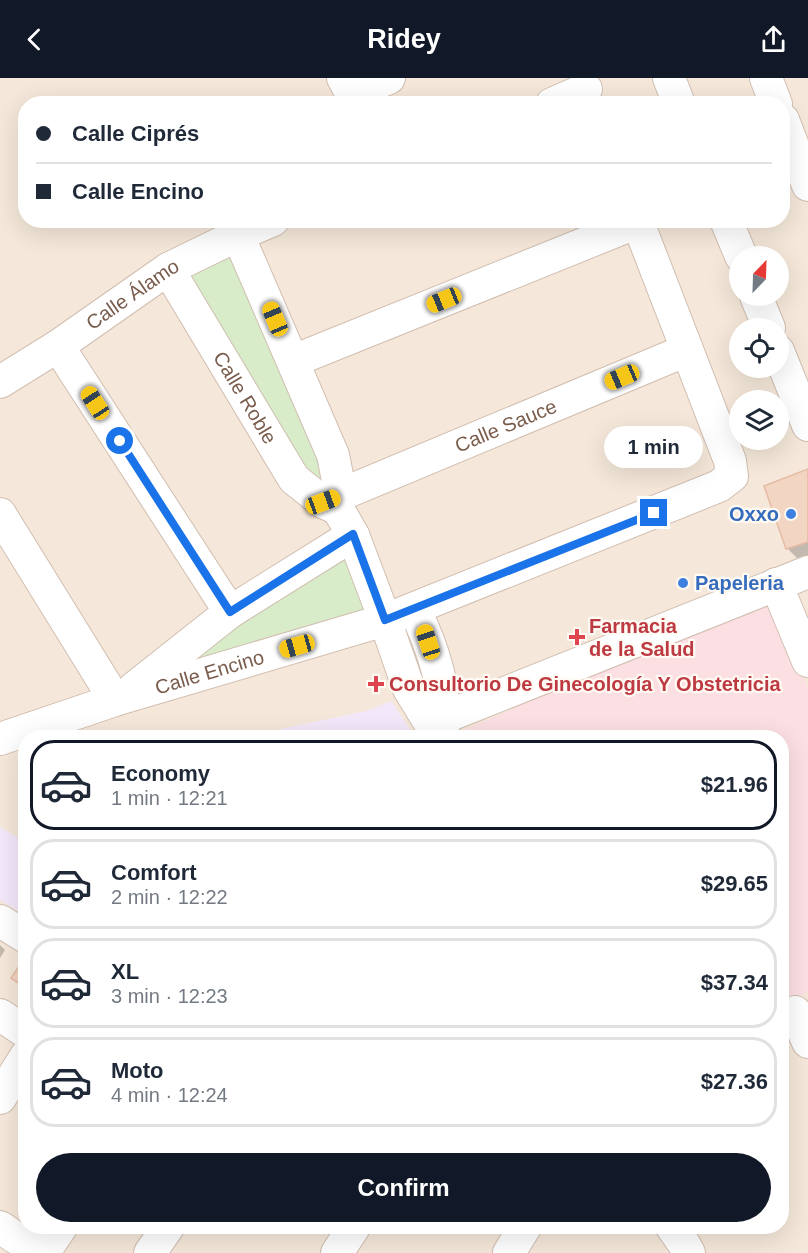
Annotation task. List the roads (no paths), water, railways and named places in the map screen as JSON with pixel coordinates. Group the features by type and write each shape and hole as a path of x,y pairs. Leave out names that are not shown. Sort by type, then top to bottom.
{"street":[{"path":"347,86 389,78"},
{"path":"669,78 676,96"},
{"path":"766,78 776,96"},
{"path":"572,96 587,90"},
{"path":"790,123 808,185"},
{"name":"Calle Álamo","path":"0,382 58,346 168,269 254,228"},
{"path":"293,361 620,228"},
{"path":"640,228 687,350"},
{"path":"729,228 737,246"},
{"path":"238,235 333,455 339,510 385,620 409,689 440,728"},
{"name":"Calle Roble","path":"168,269 294,479 339,510"},
{"path":"58,346 230,612"},
{"name":"Calle Encino","path":"27,730 118,699 385,620 719,486 732,476 730,461 687,350"},
{"name":"Calle Sauce","path":"339,510 687,350"},
{"path":"789,378 808,425"},
{"name":"Calle Encino","path":"118,699 230,612 339,510"},
{"path":"0,514 118,699"},
{"path":"440,728 808,572"},
{"path":"776,584 808,661"},
{"path":"414,609 422,624 440,678 440,728"},
{"name":"Calle Encino","path":"0,739 18,733"},
{"path":"0,921 18,932"},
{"path":"795,1013 808,1042"},
{"path":"0,1098 18,1069"},
{"path":"0,1227 27,1245 39,1249 47,1248 56,1234"},
{"path":"150,1253 163,1234"},
{"path":"337,1253 349,1234"},
{"path":"509,1253 521,1234"},
{"path":"677,1234 689,1253"}],"place":[{"name":"Oxxo","path":"791,514"},
{"name":"Papeleria","path":"683,583"},
{"name":"Farmacia de la Salud","path":"577,637"},
{"name":"Consultorio De Ginecología Y Obstetricia","path":"376,684"}]}
